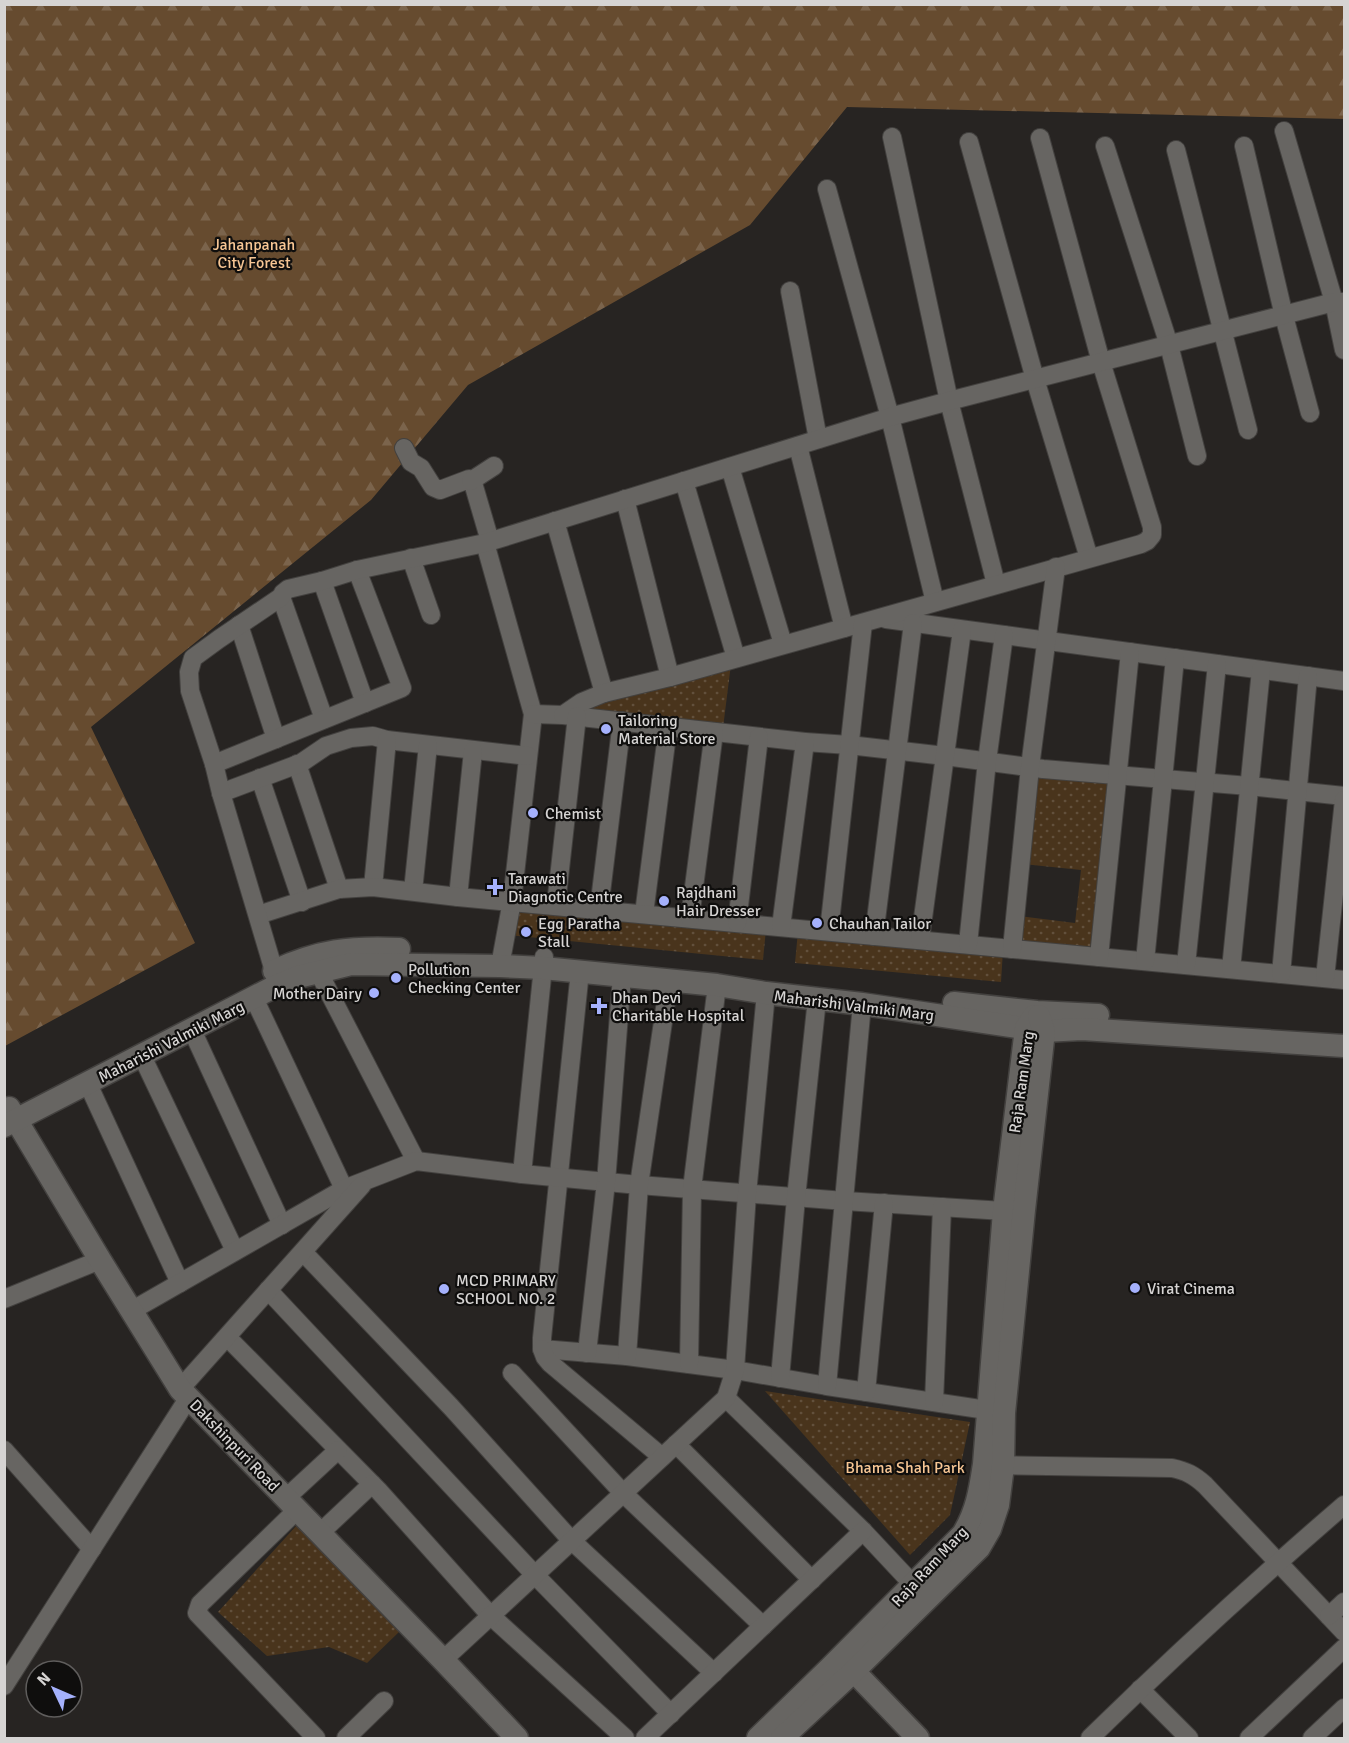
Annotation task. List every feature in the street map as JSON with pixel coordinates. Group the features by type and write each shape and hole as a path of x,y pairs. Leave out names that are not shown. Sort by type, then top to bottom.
{"street":[{"path":"1284,131 1339,302 1344,350"},
{"path":"892,137 949,401 996,584"},
{"path":"556,905 570,715 582,702 604,693 1141,544 1152,535 1152,527 1101,362 1040,138"},
{"path":"969,142 1035,379 1089,558"},
{"path":"1105,146 1169,345 1197,456"},
{"path":"1244,146 1284,316 1310,413"},
{"path":"1176,150 1248,430"},
{"path":"826,189 890,417 935,602"},
{"path":"790,291 818,439"},
{"path":"277,978 190,691 189,672 193,658 281,597 288,589 357,570 487,542 890,417 1339,302"},
{"path":"798,446 844,628"},
{"path":"404,448 411,462 422,468 433,487 437,489 469,479 473,483 533,714 512,901 501,959"},
{"path":"471,481 494,466"},
{"path":"730,467 783,644"},
{"path":"684,481 736,658"},
{"path":"625,499 670,676"},
{"path":"555,521 604,693"},
{"path":"411,558 431,615"},
{"path":"1012,949 1030,767 1056,567"},
{"path":"214,764 402,688 357,570"},
{"path":"321,581 365,703"},
{"path":"281,597 324,719"},
{"path":"870,620 913,623 1344,681"},
{"path":"829,931 849,745 870,620"},
{"path":"874,936 913,623"},
{"path":"239,625 276,739"},
{"path":"920,940 962,630"},
{"path":"968,944 987,761 1004,635"},
{"path":"1099,957 1130,652"},
{"path":"1145,961 1175,658"},
{"path":"1186,965 1217,664"},
{"path":"1231,969 1261,670"},
{"path":"1281,974 1308,676"},
{"path":"533,714 570,715 896,750 1030,767 1249,786 1344,798 1325,978"},
{"path":"598,909 621,721"},
{"path":"644,914 668,726"},
{"path":"690,918 714,732"},
{"path":"221,793 297,764 326,746 351,738 373,736 387,740 528,756"},
{"path":"737,923 759,737"},
{"path":"373,887 387,740"},
{"path":"781,927 805,742"},
{"path":"413,891 428,745"},
{"path":"458,897 473,751"},
{"path":"297,764 339,889"},
{"path":"260,778 302,902"},
{"path":"258,915 339,889 373,887 458,897 1344,980"},
{"name":"Maharishi Valmiki Marg","path":"8,1116 277,978 298,977 316,963 501,959 544,962 1082,1029 1344,1047"},
{"path":"522,1174 544,962"},
{"name":"Maharishi Valmiki Marg","path":"544,962 580,972 717,985 766,993 1036,1023 1344,1032"},
{"path":"316,963 416,1161"},
{"path":"580,972 542,1349 550,1363 662,1457"},
{"path":"587,1353 606,1182 622,976"},
{"name":"Maharishi Valmiki Marg","path":"8,1116 88,1084 254,998 277,978"},
{"path":"627,1356 639,1185 669,981"},
{"path":"689,1364 692,1189 717,985"},
{"path":"443,1660 726,1398 735,1370 747,1194 766,993"},
{"path":"254,998 344,1189"},
{"path":"780,1378 817,999"},
{"path":"827,1386 862,1004"},
{"name":"Raja Ram Marg","path":"782,1738 842,1670 920,1592 979,1548 990,1529 998,1505 994,1465 996,1412 1014,1211 1036,1023"},
{"path":"192,1030 282,1225"},
{"path":"142,1056 235,1251"},
{"path":"88,1084 180,1283"},
{"name":"Dakshinpuri Road","path":"8,1116 184,1393 517,1738"},
{"path":"131,1311 344,1189 416,1161 639,1185 796,1198 1014,1211"},
{"path":"4,1686 92,1549 184,1393 227,1337 366,1181"},
{"path":"866,1392 884,1203"},
{"path":"934,1402 942,1207"},
{"path":"303,1252 452,1407 571,1540 714,1673"},
{"path":"4,1299 100,1260"},
{"path":"268,1290 534,1574 671,1714"},
{"path":"227,1337 372,1484 490,1615 625,1738"},
{"path":"542,1349 627,1356 735,1370 996,1412"},
{"path":"512,1373 623,1493 763,1626"},
{"path":"726,1398 862,1531 920,1592"},
{"path":"676,1444 812,1580"},
{"path":"4,1450 92,1549"},
{"path":"316,1738 197,1613 200,1604 338,1450"},
{"path":"994,1465 1172,1468 1185,1471 1200,1480 1344,1632"},
{"path":"320,1533 372,1484"},
{"path":"1090,1738 1277,1563 1344,1505"},
{"path":"645,1738 862,1531"},
{"path":"1329,1616 1344,1602"},
{"path":"1249,1738 1344,1648"},
{"path":"842,1670 897,1738"},
{"path":"842,1670 918,1738"},
{"name":"Raja Ram Marg","path":"758,1738 842,1670"},
{"path":"1140,1689 1189,1738"},
{"path":"346,1738 384,1701"},
{"path":"1312,1738 1344,1708"}],"green space":[{"name":"Jahanpanah City Forest","path":"5,5 1344,5 1344,119 847,107 750,225 468,385 371,500 91,727 195,943 5,1046"},
{"path":"731,664 723,728 573,712 584,705"},
{"path":"1032,771 1113,777 1095,953 1017,945 1019,916 1075,923 1081,870 1023,864"},
{"path":"514,904 766,929 763,960 508,935"},
{"path":"798,931 1003,950 1001,982 795,963"},
{"name":"Bhama Shah Park","path":"765,1391 970,1422 950,1515 910,1555"},
{"path":"297,1525 399,1632 367,1663 329,1647 267,1656 218,1612"}],"place":[{"name":"Tailoring Material Store","path":"606,729"},
{"name":"Chemist","path":"533,813"},
{"name":"Tarawati Diagnotic Centre","path":"495,887"},
{"name":"Rajdhani Hair Dresser","path":"664,901"},
{"name":"Chauhan Tailor","path":"817,923"},
{"name":"Egg Paratha Stall","path":"526,932"},
{"name":"Pollution Checking Center","path":"396,978"},
{"name":"Mother Dairy","path":"374,993"},
{"name":"Dhan Devi Charitable Hospital","path":"599,1006"},
{"name":"Virat Cinema","path":"1135,1288"},
{"name":"MCD PRIMARY SCHOOL NO. 2","path":"444,1289"}]}
